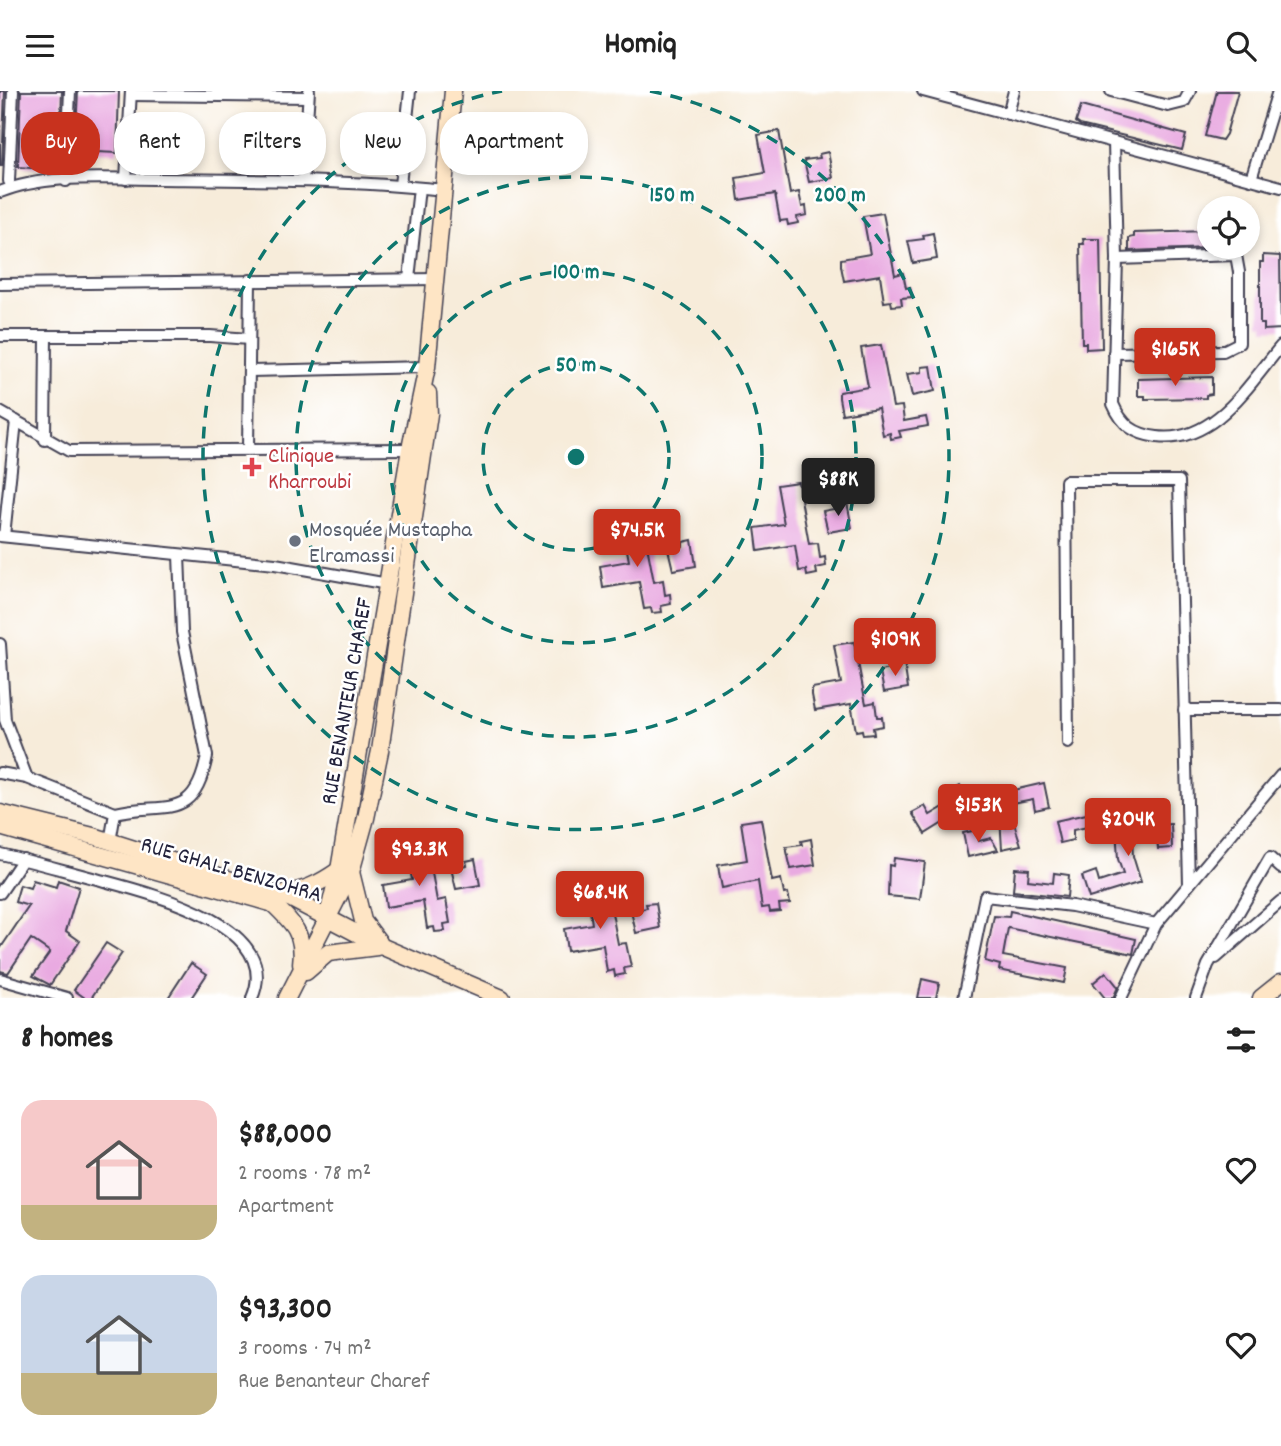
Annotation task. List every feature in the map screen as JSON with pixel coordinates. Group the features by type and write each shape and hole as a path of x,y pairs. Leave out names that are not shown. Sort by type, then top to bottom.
{"main road":[{"name":"RUE BENANTEUR CHAREF","path":"345,871 388,584 410,449 427,367 453,91"},
{"name":"RUE BENANTEUR CHAREF","path":"287,998 300,977 327,919 345,871 380,751 429,414 427,367"},
{"name":"RUE GHALI BENZOHRA","path":"0,813 110,842 275,899 327,919 383,947 502,998"},
{"name":"RUE GHALI BENZOHRA","path":"0,828 275,899"},
{"path":"300,977 303,946 292,922 275,899 319,884 345,871 363,921 383,947"},
{"path":"300,977 328,953 358,947 383,947"},
{"path":"1261,998 1281,984"}],"street":[{"path":"13,91 5,180 23,183 126,179 303,180 444,190"},
{"path":"66,181 70,91"},
{"path":"400,185 410,91"},
{"path":"923,91 1281,187"},
{"path":"1008,114 1014,91"},
{"path":"1111,91 1168,106 1184,101 1190,91"},
{"path":"1251,179 1278,91"},
{"path":"126,179 131,93 309,94 303,180"},
{"path":"1114,142 1116,260 1113,404 1120,419 1131,430 1166,438 1197,432 1211,424 1281,346"},
{"path":"0,192 23,183"},
{"path":"409,279 419,188"},
{"path":"1114,353 1223,351 1239,343 1239,272 1236,255 1116,260"},
{"path":"0,284 437,279"},
{"path":"248,449 250,280"},
{"path":"0,336 210,336 249,339"},
{"path":"45,440 46,336"},
{"path":"250,370 427,367"},
{"path":"0,412 45,440 69,451 410,449"},
{"path":"16,421 2,536 275,564 388,584"},
{"path":"1068,743 1066,481 1179,481 1189,884"},
{"path":"0,773 27,778 115,813 167,809 197,791 207,756 182,632 179,555"},
{"path":"0,644 5,720 27,778"},
{"path":"1184,710 1281,711"},
{"path":"1122,997 1156,924 1281,775"},
{"path":"110,842 115,813"},
{"path":"0,854 168,898 205,915 235,936 253,960 258,975 251,998"},
{"path":"1196,998 1208,965 1270,858 1281,868"},
{"path":"0,893 23,859"},
{"path":"964,998 985,896 1072,906 1156,924"},
{"path":"1208,965 1281,901"},
{"path":"0,979 67,998"},
{"path":"1274,998 1281,984"}],"building":[{"path":"0,91 5,91 2,166 0,166"},
{"path":"21,91 62,91 61,112 21,112 21,167 18,167"},
{"path":"78,91 119,91 118,112 114,112 114,153 100,152 100,112 77,112"},
{"path":"1217,91 1238,91 1222,140 1205,136"},
{"path":"1081,106 1186,135 1182,150 1080,125 1076,122"},
{"path":"779,131 790,194 799,192 807,215 797,217 798,223 788,225 787,220 780,221 775,194 739,200 736,178 765,173 758,135"},
{"path":"828,152 833,178 809,182 804,160 820,158 819,154"},
{"path":"883,213 895,275 903,273 906,288 910,287 912,297 901,298 902,305 892,306 891,301 884,302 880,275 844,281 841,259 870,254 863,216"},
{"path":"1197,231 1197,248 1129,251 1129,238 1134,237 1134,233"},
{"path":"933,233 937,259 913,263 908,241 924,239 923,235"},
{"path":"1083,239 1100,239 1102,348 1086,349 1086,343 1082,343 1080,244 1084,244"},
{"path":"1263,255 1280,256 1281,329 1264,330 1264,324 1260,324 1260,262 1263,262"},
{"path":"881,345 893,407 902,406 904,421 926,417 928,426 899,431 901,437 891,439 890,433 883,435 878,408 842,414 839,398 839,392 868,387 861,348"},
{"path":"931,366 935,391 912,396 907,374 922,372 922,367"},
{"path":"1212,377 1212,394 1206,395 1206,398 1145,399 1145,396 1138,396 1138,379"},
{"path":"798,482 809,544 818,543 820,558 825,557 826,566 816,568 817,574 807,576 806,570 799,571 795,545 758,551 755,528 784,524 777,485"},
{"path":"847,502 852,528 828,532 823,511 839,508 838,504"},
{"path":"642,520 654,582 663,580 665,595 670,594 671,604 661,606 662,612 652,613 651,608 644,609 639,582 603,588 600,566 629,561 622,523"},
{"path":"692,540 696,566 673,570 668,549 683,546 683,542"},
{"path":"854,642 866,704 875,702 877,717 882,717 883,726 873,728 874,734 863,735 862,730 856,731 851,704 815,710 812,688 841,683 834,645"},
{"path":"904,662 908,688 884,692 880,671 895,668 895,664"},
{"path":"1044,783 1049,807 1035,810 1033,799 1008,804 1021,845 1002,849 1000,816 995,817 991,795"},
{"path":"960,786 972,805 925,834 912,813 925,806 930,815 952,802 947,794"},
{"path":"1109,809 1114,833 1100,836 1097,825 1073,830 1073,840 1060,843 1055,821"},
{"path":"761,819 772,881 781,879 784,894 788,893 790,903 779,904 780,911 770,912 769,907 762,908 758,881 722,888 718,865 747,860 741,822"},
{"path":"1171,824 1172,848 1158,849 1157,838 1132,839 1133,856 1141,882 1089,898 1082,876 1096,871 1099,882 1123,874 1118,859 1116,827"},
{"path":"977,830 979,841 991,838 998,850 968,857 963,833"},
{"path":"426,839 437,901 446,899 450,923 444,924 445,931 435,932 434,927 427,928 423,901 386,907 383,885 412,880 406,842"},
{"path":"811,839 815,865 791,869 786,847 802,845 801,841"},
{"path":"894,858 925,862 920,899 888,896 889,865 893,866"},
{"path":"475,859 480,885 456,889 451,868 467,865 466,861"},
{"path":"1015,868 1029,869 1028,880 1053,883 1054,873 1069,875 1067,897 1013,891"},
{"path":"33,880 56,887 58,880 79,887 66,931 80,941 50,985 33,976 50,952 31,939 8,973 0,971 0,949 29,906 15,902 20,885 30,888"},
{"path":"606,882 618,944 626,943 631,967 624,968 625,974 615,976 614,970 607,972 603,945 567,951 564,929 592,924 586,885"},
{"path":"656,903 660,928 636,933 631,911"},
{"path":"1010,911 1136,939 1133,954 1008,928 1003,956 1067,968 1064,983 999,970 1000,965 985,961 994,916 1009,917"},
{"path":"106,943 122,953 91,998 85,998 74,990"},
{"path":"191,963 207,974 191,998 168,998"},
{"path":"1106,972 1118,987 1113,998 1105,998 1093,983"},
{"path":"922,979 939,983 936,998 918,998"}],"place":[{"name":"Clinique Kharroubi","path":"252,467"},
{"name":"Mosquée Mustapha Elramassi","path":"295,541"}]}
